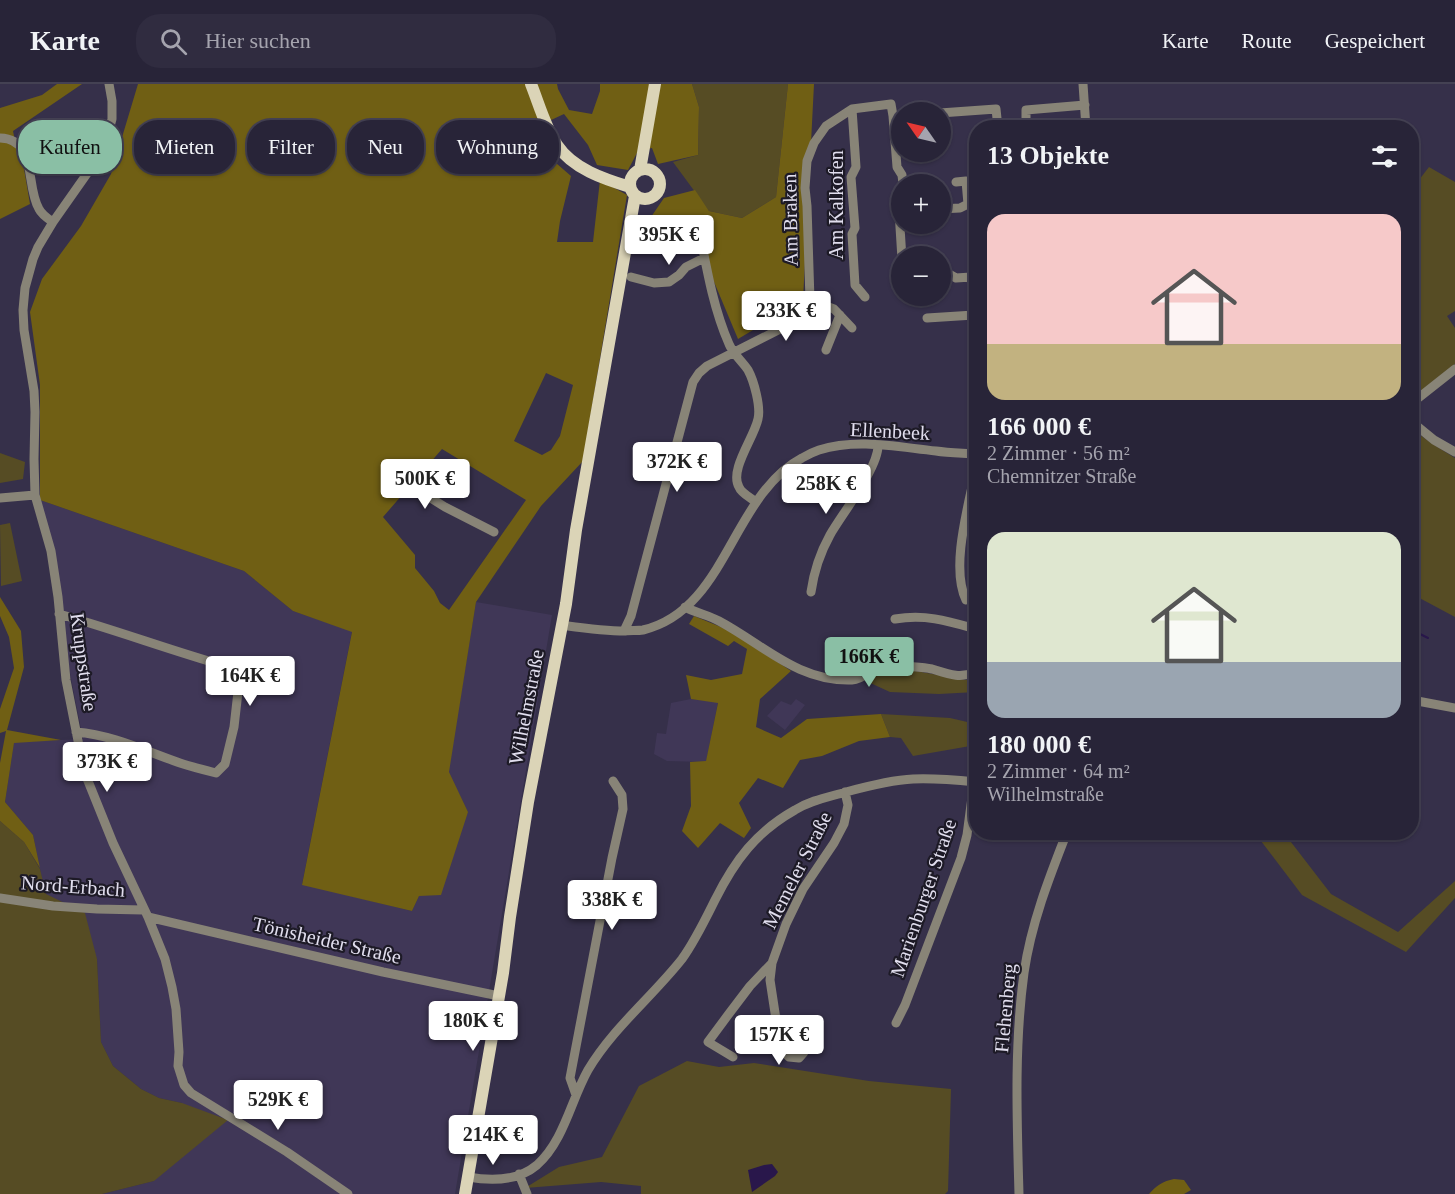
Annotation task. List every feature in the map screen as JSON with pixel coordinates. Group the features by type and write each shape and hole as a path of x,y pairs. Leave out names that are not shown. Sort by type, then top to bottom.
{"main road":[{"path":"531,84 548,129 556,144 570,160 607,178 636,183"},
{"name":"Wilhelmstraße","path":"465,1194 499,996 528,805 566,604 576,530 655,84"}],"street":[{"name":"Kruppstraße","path":"109,84 112,119 106,141 98,158 52,222 38,247 24,288 23,310 34,391 35,495 51,551 66,680 84,771 113,843 165,959 176,1009 178,1066 184,1085 191,1093 287,1152 348,1194"},
{"path":"1083,84 1086,120"},
{"name":"Am Braken","path":"810,300 805,188 807,161 814,143 826,126 852,109 891,104"},
{"path":"1026,120 1026,110 1085,105"},
{"name":"Am Kalkofen","path":"852,109 856,167 851,177 855,228 852,234 855,285 866,297"},
{"path":"951,112 996,109 997,120"},
{"path":"0,138 17,142 23,151 28,163 36,202 41,212 52,222"},
{"path":"956,182 966,181 969,192"},
{"path":"951,208 960,208 969,204"},
{"path":"700,234 704,258 730,347 748,371 756,394 759,417 752,439 738,464 736,478 739,489 756,502"},
{"path":"631,277 654,283 669,282 686,267 704,258"},
{"path":"951,275 956,278 969,275"},
{"path":"624,631 631,616 693,382 699,373 707,366 792,323 802,315 810,300 834,309 852,328"},
{"path":"826,350 840,315"},
{"path":"927,318 969,319"},
{"path":"1419,397 1455,369"},
{"path":"1419,428 1455,452"},
{"name":"Ellenbeek","path":"561,625 592,630 641,630 658,624 685,607 717,568 756,502 777,476 791,464 818,450 854,443 969,454"},
{"path":"811,592 818,560 870,470 878,451 878,445"},
{"path":"418,490 494,532"},
{"path":"0,498 35,495"},
{"path":"966,600 960,578 961,554 969,502"},
{"path":"685,607 717,620 810,675 859,679 886,665 918,667 947,674 969,675"},
{"path":"59,614 229,667 235,672 239,683 234,727 225,764 216,773 182,764 100,735 76,732"},
{"path":"895,619 926,616 969,627"},
{"path":"1419,701 1455,708"},
{"path":"468,1177 503,1179 519,1174 536,1165 551,1148 564,1125 588,1070 605,1045 684,956 743,853 776,822 796,809 821,798 886,783 912,779 969,782"},
{"path":"576,1095 570,1078 623,809 622,795 613,781"},
{"name":"Memeler Straße","path":"777,1018 770,980 772,963 786,924 803,889 844,824 848,805 845,792"},
{"name":"Marienburger Straße","path":"896,1023 961,858 969,827"},
{"name":"Flehenberg","path":"1019,1194 1017,1055 1024,971 1047,882 1064,840"},
{"name":"Nord-Erbach","path":"0,898 53,906 146,913"},
{"name":"Tönisheider Straße","path":"146,913 383,972 499,996"},
{"name":"Memeler Straße","path":"733,1057 708,1042 744,993 772,963"},
{"path":"519,1174 527,1194"}],"shaded area":[{"path":"57,84 82,84 29,120 18,120 18,128 13,131 18,153 18,174 25,174 30,204 0,219 0,108 42,95"},
{"path":"138,84 557,84 569,110 592,114 600,91 600,84 692,84 699,107 698,155 658,164 652,148 638,151 628,170 597,165 588,145 564,114 551,120 436,120 436,174 559,174 559,166 571,176 557,242 593,242 600,180 627,195 583,461 541,506 476,602 449,772 468,812 441,895 419,896 412,911 302,885 352,632 293,611 244,571 40,500 40,385 30,312 42,279 81,226 111,174 122,174 122,137","holes":["546,373 573,385 560,436 551,450 542,455 514,441","442,449 526,500 449,610 440,603 434,591 415,568 415,555 383,517"]},
{"path":"692,84 788,84 776,197 742,218 709,211 673,162 698,155 699,107"},
{"path":"788,84 814,84 803,300 738,339 691,227 638,236 664,198 695,190 709,211 742,218 776,197"},
{"path":"1429,167 1455,182 1455,311 1447,316 1455,328 1455,364 1419,392 1419,180"},
{"path":"1419,434 1455,458 1455,617 1419,598"},
{"path":"0,453 25,462 23,479 0,483"},
{"path":"40,500 244,571 293,611 352,631 302,884 412,911 468,812 448,772 476,602 552,615 455,1194 102,1194 154,1181 182,1103 159,1098 141,1089 113,1066 101,1042 97,959 45,894 33,835 5,802 14,742 83,739"},
{"path":"10,523 22,581 1,586 0,525"},
{"path":"0,597 21,631 24,667 7,730 61,740 14,743 5,802 33,835 40,868 24,842 0,821 0,763 6,731 0,733 0,709 14,668 9,637 0,616"},
{"path":"694,616 733,632 791,671 760,699 756,727 781,738 807,719 881,714 890,737 859,741 822,756 800,760 783,788 758,778 739,803 751,828 744,838 720,823 698,848 682,831 691,806 690,762 706,761 718,703 691,699 686,675 711,680 742,674 747,649 734,641 728,646 689,624"},
{"path":"893,667 966,680 969,678 969,692 890,692 866,681"},
{"path":"691,699 718,702 706,762 667,761 654,754 657,733 666,734 671,703"},
{"path":"796,699 805,705 785,730 767,716 781,701 791,705"},
{"path":"881,714 950,718 969,722 969,746 913,756 901,738 890,737"},
{"path":"0,821 24,842 40,869 46,894 85,913 97,959 101,1042 113,1066 141,1089 159,1098 182,1103 228,1120 154,1181 102,1194 0,1194"},
{"path":"1260,840 1289,840 1331,894 1398,932 1455,881 1455,898 1406,952 1302,895"},
{"path":"687,1061 719,1067 754,1063 869,1081 951,1089 948,1191 945,1194 641,1194 641,1186 601,1182 525,1188 559,1167 602,1157 639,1086"},
{"path":"772,1164 778,1172 752,1192 748,1170"},
{"path":"1174,1179 1184,1180 1191,1190 1184,1194 1149,1194 1160,1184"}],"waterway":[{"path":"1419,634 1428,638"}]}
